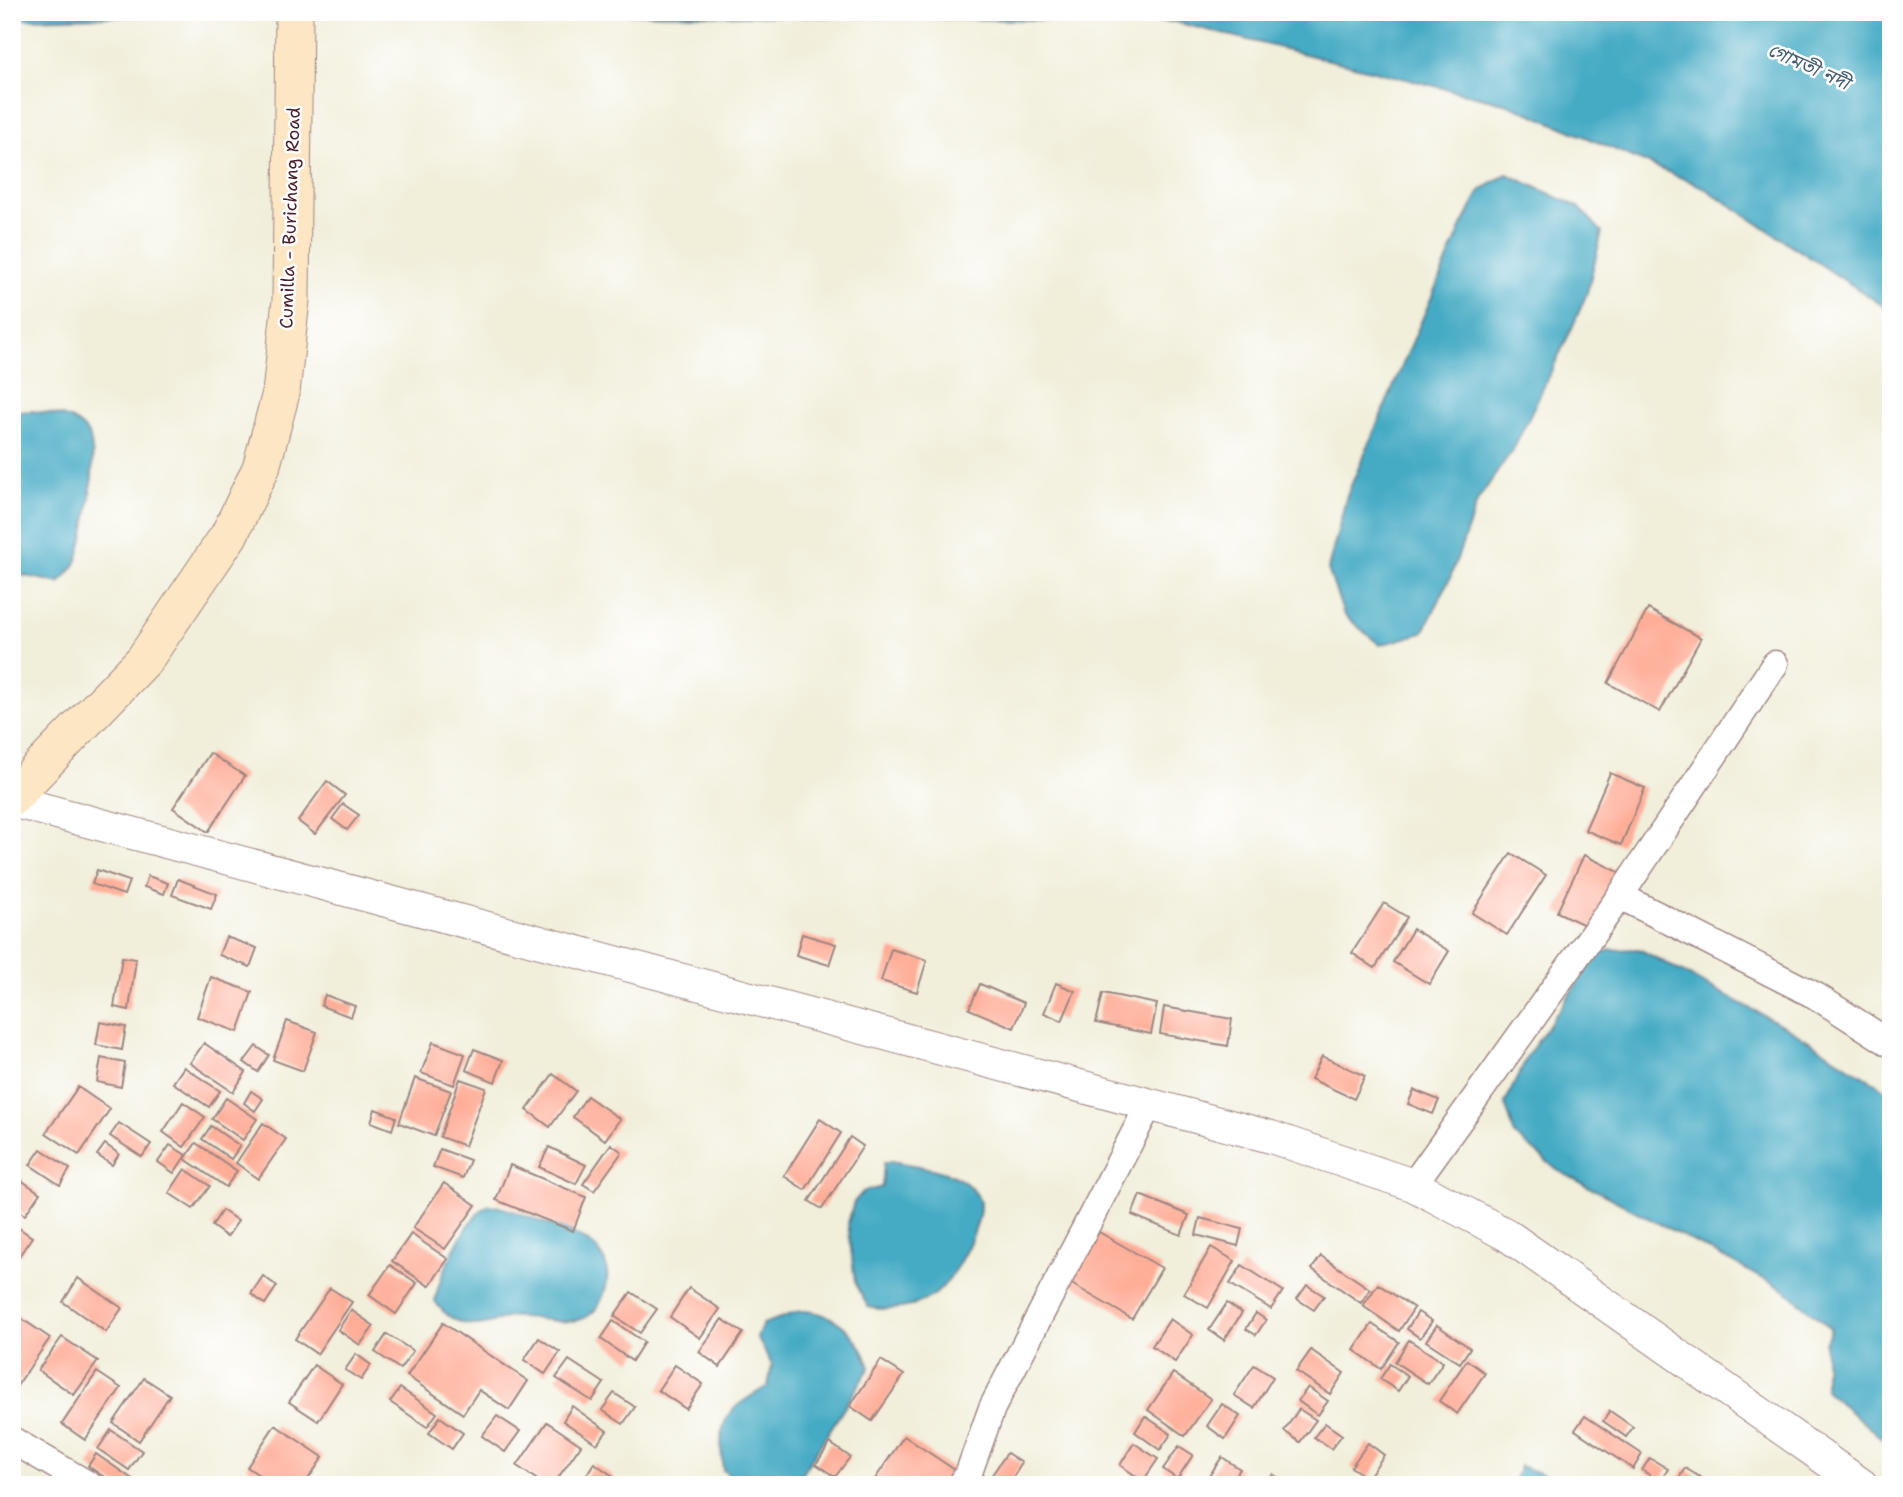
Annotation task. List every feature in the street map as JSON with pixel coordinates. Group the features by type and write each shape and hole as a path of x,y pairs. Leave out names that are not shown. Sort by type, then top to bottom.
{"main road":[{"name":"Cumilla - Burichang Road","path":"12,799 144,660 229,535 261,468 281,393 291,300 295,12"}],"street":[{"path":"1413,1185 1620,896 1775,664"},
{"path":"12,799 1271,1137 1413,1185 1507,1235 1862,1485"},
{"path":"1620,896 1816,996 1891,1044"},
{"path":"961,1485 969,1472 992,1408 1149,1105"},
{"path":"12,1440 89,1485"}],"water":[{"path":"12,12 353,12 12,19"},
{"name":"গোমতী নদী","path":"500,12 1891,12 1891,311 1703,187 1508,104 1175,22"},
{"path":"1507,174 1579,207 1602,232 1587,293 1515,446 1478,500 1450,578 1423,633 1380,645 1344,615 1328,569 1347,495 1462,226 1480,191"},
{"path":"31,411 70,419 83,428 91,444 90,498 80,552 75,565 59,583 12,573 12,426 18,412"},
{"path":"1639,949 1795,1032 1891,1093 1891,1446 1825,1390 1825,1343 1831,1329 1785,1290 1557,1170 1515,1135 1505,1103 1528,1055 1597,955 1610,950"},
{"path":"891,1161 939,1171 962,1180 978,1197 980,1206 967,1249 942,1288 918,1303 885,1309 868,1307 855,1282 848,1223 854,1202 863,1192 882,1187 884,1163"},
{"path":"491,1205 562,1229 597,1249 604,1259 607,1272 603,1296 594,1311 578,1320 511,1317 475,1325 457,1321 443,1311 435,1301 448,1262 473,1219"},
{"path":"800,1311 825,1315 844,1327 853,1335 870,1367 795,1485 742,1485 723,1470 723,1427 733,1410 768,1386 772,1365 757,1337 763,1324"},
{"path":"1520,1466 1571,1485 1513,1485"}],"building":[{"path":"1648,609 1701,638 1660,712 1608,683"},
{"path":"210,753 245,776 208,832 173,808"},
{"path":"1610,773 1645,788 1621,845 1585,830"},
{"path":"327,781 345,795 315,834 298,821"},
{"path":"343,804 359,815 347,830 332,819"},
{"path":"1511,853 1546,875 1507,935 1472,913"},
{"path":"1584,855 1621,873 1595,930 1557,912"},
{"path":"97,870 129,881 124,895 92,884"},
{"path":"148,876 168,883 164,894 144,887"},
{"path":"178,879 217,894 211,909 172,895"},
{"path":"1384,903 1407,917 1375,968 1352,953"},
{"path":"1413,929 1449,951 1429,984 1393,962"},
{"path":"802,934 836,944 829,965 796,955"},
{"path":"226,937 257,948 250,967 219,955"},
{"path":"891,949 927,960 917,992 881,981"},
{"path":"122,957 136,959 129,1010 114,1007"},
{"path":"211,977 252,992 238,1032 197,1017"},
{"path":"1056,983 1075,991 1062,1021 1044,1013"},
{"path":"980,984 1024,1003 1014,1028 969,1009"},
{"path":"1103,993 1157,1004 1151,1034 1096,1023"},
{"path":"325,995 355,1006 351,1017 321,1006"},
{"path":"1164,1007 1232,1019 1228,1046 1160,1034"},
{"path":"287,1021 317,1032 303,1071 273,1060"},
{"path":"100,1022 126,1027 122,1050 96,1045"},
{"path":"433,1042 465,1054 454,1085 421,1073"},
{"path":"204,1043 246,1072 233,1092 190,1063"},
{"path":"256,1046 269,1055 258,1072 244,1062"},
{"path":"474,1049 503,1060 495,1082 466,1070"},
{"path":"1322,1056 1365,1076 1354,1099 1311,1079"},
{"path":"101,1058 125,1063 121,1087 97,1082"},
{"path":"184,1067 220,1091 209,1107 173,1083"},
{"path":"553,1074 576,1091 550,1127 527,1110"},
{"path":"415,1078 451,1091 434,1136 399,1123"},
{"path":"460,1079 486,1088 465,1146 440,1137"},
{"path":"78,1087 110,1109 79,1155 46,1133"},
{"path":"1414,1090 1439,1100 1433,1114 1408,1104"},
{"path":"251,1091 263,1099 255,1111 244,1103"},
{"path":"587,1096 620,1119 605,1140 573,1117"},
{"path":"226,1098 257,1119 243,1140 212,1119"},
{"path":"183,1102 205,1117 184,1147 163,1132"},
{"path":"375,1109 396,1117 392,1130 371,1122"},
{"path":"820,1119 841,1133 805,1190 784,1176"},
{"path":"119,1123 151,1144 142,1157 110,1136"},
{"path":"263,1123 286,1139 258,1179 236,1163"},
{"path":"211,1126 240,1146 231,1159 202,1139"},
{"path":"850,1137 863,1146 822,1209 809,1201"},
{"path":"196,1143 237,1171 226,1187 185,1159"},
{"path":"105,1144 119,1154 112,1165 97,1155"},
{"path":"611,1144 622,1152 594,1191 583,1184"},
{"path":"170,1145 186,1155 174,1173 158,1162"},
{"path":"549,1147 586,1165 576,1184 539,1167"},
{"path":"41,1149 70,1169 60,1185 30,1165"},
{"path":"440,1149 470,1160 463,1178 433,1167"},
{"path":"510,1165 586,1197 573,1231 496,1200"},
{"path":"185,1169 210,1186 193,1209 169,1193"},
{"path":"12,1174 40,1193 25,1215 12,1207"},
{"path":"444,1183 476,1205 445,1249 413,1228"},
{"path":"1140,1195 1189,1215 1181,1235 1132,1215"},
{"path":"222,1210 238,1221 227,1237 212,1226"},
{"path":"1200,1218 1242,1229 1238,1246 1196,1235"},
{"path":"16,1226 32,1237 17,1259 12,1256 12,1231"},
{"path":"1099,1232 1162,1268 1132,1319 1070,1283"},
{"path":"411,1234 448,1259 429,1286 392,1261"},
{"path":"1211,1247 1235,1261 1208,1308 1184,1294"},
{"path":"1321,1256 1370,1289 1361,1303 1312,1269"},
{"path":"390,1265 417,1283 396,1314 369,1295"},
{"path":"1242,1265 1283,1291 1271,1309 1230,1284"},
{"path":"263,1276 277,1286 265,1304 251,1294"},
{"path":"78,1278 122,1308 106,1332 63,1302"},
{"path":"1378,1284 1414,1308 1399,1331 1363,1306"},
{"path":"1307,1285 1324,1296 1314,1310 1297,1299"},
{"path":"330,1288 352,1302 317,1354 295,1339"},
{"path":"689,1288 720,1309 700,1338 670,1317"},
{"path":"631,1292 657,1309 640,1333 614,1316"},
{"path":"1227,1303 1242,1313 1224,1340 1209,1330"},
{"path":"351,1310 374,1326 360,1345 338,1330"},
{"path":"12,1312 50,1338 12,1393"},
{"path":"1418,1312 1432,1321 1420,1338 1407,1329"},
{"path":"1256,1313 1266,1320 1256,1335 1246,1329"},
{"path":"722,1319 743,1333 720,1367 699,1352"},
{"path":"1170,1319 1193,1335 1175,1362 1152,1346"},
{"path":"613,1321 644,1342 632,1361 601,1339"},
{"path":"443,1323 528,1381 509,1410 479,1390 463,1414 407,1376"},
{"path":"1372,1324 1399,1342 1381,1369 1354,1350"},
{"path":"1437,1325 1470,1348 1460,1363 1426,1341"},
{"path":"387,1334 413,1351 400,1369 375,1352"},
{"path":"62,1337 98,1361 74,1395 38,1370"},
{"path":"539,1338 560,1352 545,1374 524,1360"},
{"path":"1409,1340 1443,1362 1428,1384 1395,1362"},
{"path":"1311,1350 1344,1373 1330,1394 1296,1371"},
{"path":"356,1354 371,1365 361,1380 345,1370"},
{"path":"569,1360 604,1383 592,1401 556,1378"},
{"path":"881,1360 904,1375 872,1421 850,1406"},
{"path":"1467,1360 1485,1373 1457,1414 1439,1401"},
{"path":"1390,1364 1408,1376 1398,1391 1380,1379"},
{"path":"314,1365 342,1384 318,1421 289,1402"},
{"path":"675,1365 703,1384 686,1409 658,1390"},
{"path":"1254,1365 1273,1377 1254,1408 1234,1395"},
{"path":"97,1372 121,1388 85,1440 62,1424"},
{"path":"1173,1373 1211,1399 1185,1436 1148,1410"},
{"path":"144,1378 170,1395 139,1441 113,1423"},
{"path":"1308,1387 1328,1401 1318,1415 1298,1401"},
{"path":"400,1388 437,1413 427,1427 390,1402"},
{"path":"614,1393 635,1407 623,1424 602,1410"},
{"path":"1222,1404 1240,1416 1225,1439 1207,1426"},
{"path":"572,1406 607,1431 597,1444 563,1421"},
{"path":"1299,1409 1316,1420 1300,1442 1284,1431"},
{"path":"1610,1411 1633,1427 1626,1437 1603,1421"},
{"path":"497,1416 520,1431 505,1452 482,1436"},
{"path":"1145,1416 1171,1434 1160,1450 1135,1432"},
{"path":"1585,1416 1642,1454 1633,1469 1575,1430"},
{"path":"440,1417 463,1433 452,1449 429,1433"},
{"path":"547,1422 581,1445 553,1485 545,1485 517,1466"},
{"path":"1325,1423 1342,1435 1331,1449 1314,1437"},
{"path":"275,1425 323,1457 304,1485 274,1485 247,1467"},
{"path":"111,1430 142,1451 129,1470 98,1449"},
{"path":"904,1436 955,1470 945,1485 871,1485"},
{"path":"830,1443 850,1457 835,1477 816,1464"},
{"path":"1134,1443 1158,1459 1143,1481 1120,1465"},
{"path":"1368,1443 1384,1455 1368,1478 1351,1467"},
{"path":"1179,1446 1193,1455 1177,1479 1163,1469"},
{"path":"1007,1453 1022,1463 1008,1485 991,1485 987,1482"},
{"path":"96,1454 141,1485 116,1485 88,1466"},
{"path":"1222,1457 1240,1469 1229,1485 1203,1485"},
{"path":"1650,1458 1668,1469 1660,1482 1642,1470"},
{"path":"594,1463 613,1476 607,1485 580,1485"},
{"path":"1685,1468 1713,1485 1675,1485"},
{"path":"1273,1474 1288,1485 1265,1485"}]}
